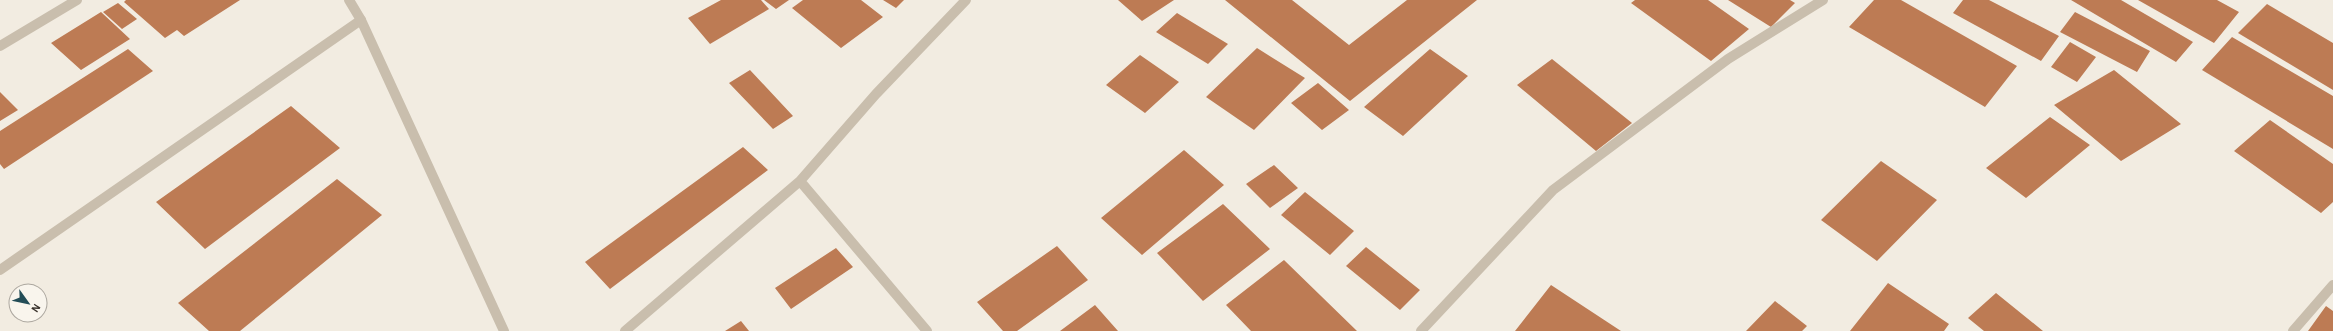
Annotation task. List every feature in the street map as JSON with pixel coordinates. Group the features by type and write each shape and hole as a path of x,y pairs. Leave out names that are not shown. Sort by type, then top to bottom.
{"street":[{"path":"0,46 77,0"},
{"path":"349,0 362,20 504,331"},
{"path":"625,331 800,181 876,94 966,0"},
{"path":"1421,331 1553,190 1728,59 1823,0"},
{"path":"0,270 362,20"},
{"path":"800,181 927,331"},
{"path":"2293,331 2333,285"}],"building":[{"path":"126,0 240,0 184,36 177,30 165,38 124,2"},
{"path":"721,0 761,0 769,9 710,44 688,18"},
{"path":"764,0 789,0 776,9"},
{"path":"803,0 861,0 883,17 841,48 792,8"},
{"path":"883,0 904,0 896,8"},
{"path":"1118,0 1174,0 1142,21"},
{"path":"1225,0 1292,0 1349,45 1407,0 1477,0 1350,101"},
{"path":"1635,0 1708,0 1749,29 1711,61 1631,3"},
{"path":"1728,0 1790,0 1795,3 1771,27"},
{"path":"1874,0 1901,0 2017,66 1985,107 1849,27"},
{"path":"1963,0 1989,0 2059,36 2041,61 1953,13"},
{"path":"2071,0 2121,0 2193,42 2176,62"},
{"path":"2138,0 2217,0 2239,12 2214,43"},
{"path":"118,3 137,19 122,29 103,12"},
{"path":"2267,4 2333,43 2333,90 2238,33"},
{"path":"101,12 130,39 81,70 51,43"},
{"path":"2075,12 2150,51 2137,72 2060,32"},
{"path":"1177,13 1228,44 1208,64 1156,32"},
{"path":"2232,37 2333,96 2333,149 2202,70"},
{"path":"2070,42 2096,57 2077,82 2051,67"},
{"path":"1257,48 1305,78 1254,130 1206,97"},
{"path":"128,49 153,71 4,169 0,164 0,131"},
{"path":"1430,49 1468,76 1403,136 1364,107"},
{"path":"1140,55 1179,82 1145,113 1106,85"},
{"path":"1552,59 1632,123 1596,151 1517,85"},
{"path":"750,70 793,116 773,129 729,83"},
{"path":"2114,70 2181,124 2121,161 2054,105"},
{"path":"1318,83 1349,110 1322,130 1291,103"},
{"path":"0,92 18,110 0,121"},
{"path":"291,106 340,148 205,249 156,202"},
{"path":"2050,117 2090,145 2026,198 1986,168"},
{"path":"2270,120 2333,164 2333,202 2321,213 2234,151"},
{"path":"743,147 768,170 610,289 585,262"},
{"path":"1184,150 1224,185 1142,255 1101,218"},
{"path":"1881,161 1937,200 1877,261 1821,220"},
{"path":"1274,165 1298,188 1270,208 1246,184"},
{"path":"337,179 382,215 240,331 209,331 178,303"},
{"path":"1305,192 1354,231 1330,255 1281,215"},
{"path":"1223,204 1270,249 1203,301 1157,253"},
{"path":"1057,246 1088,280 1017,331 1003,331 977,302"},
{"path":"1366,247 1420,290 1400,310 1346,266"},
{"path":"836,248 853,267 791,309 775,288"},
{"path":"1284,260 1357,331 1251,331 1226,305"},
{"path":"1888,283 1949,324 1944,331 1850,331"},
{"path":"1551,285 1621,331 1515,331"},
{"path":"1996,293 2043,331 1984,331 1968,318"},
{"path":"1775,301 1807,326 1802,331 1746,331"},
{"path":"1095,305 1118,331 1060,331"},
{"path":"2326,306 2333,311 2333,331 2308,331"},
{"path":"741,321 749,331 725,331"}]}
